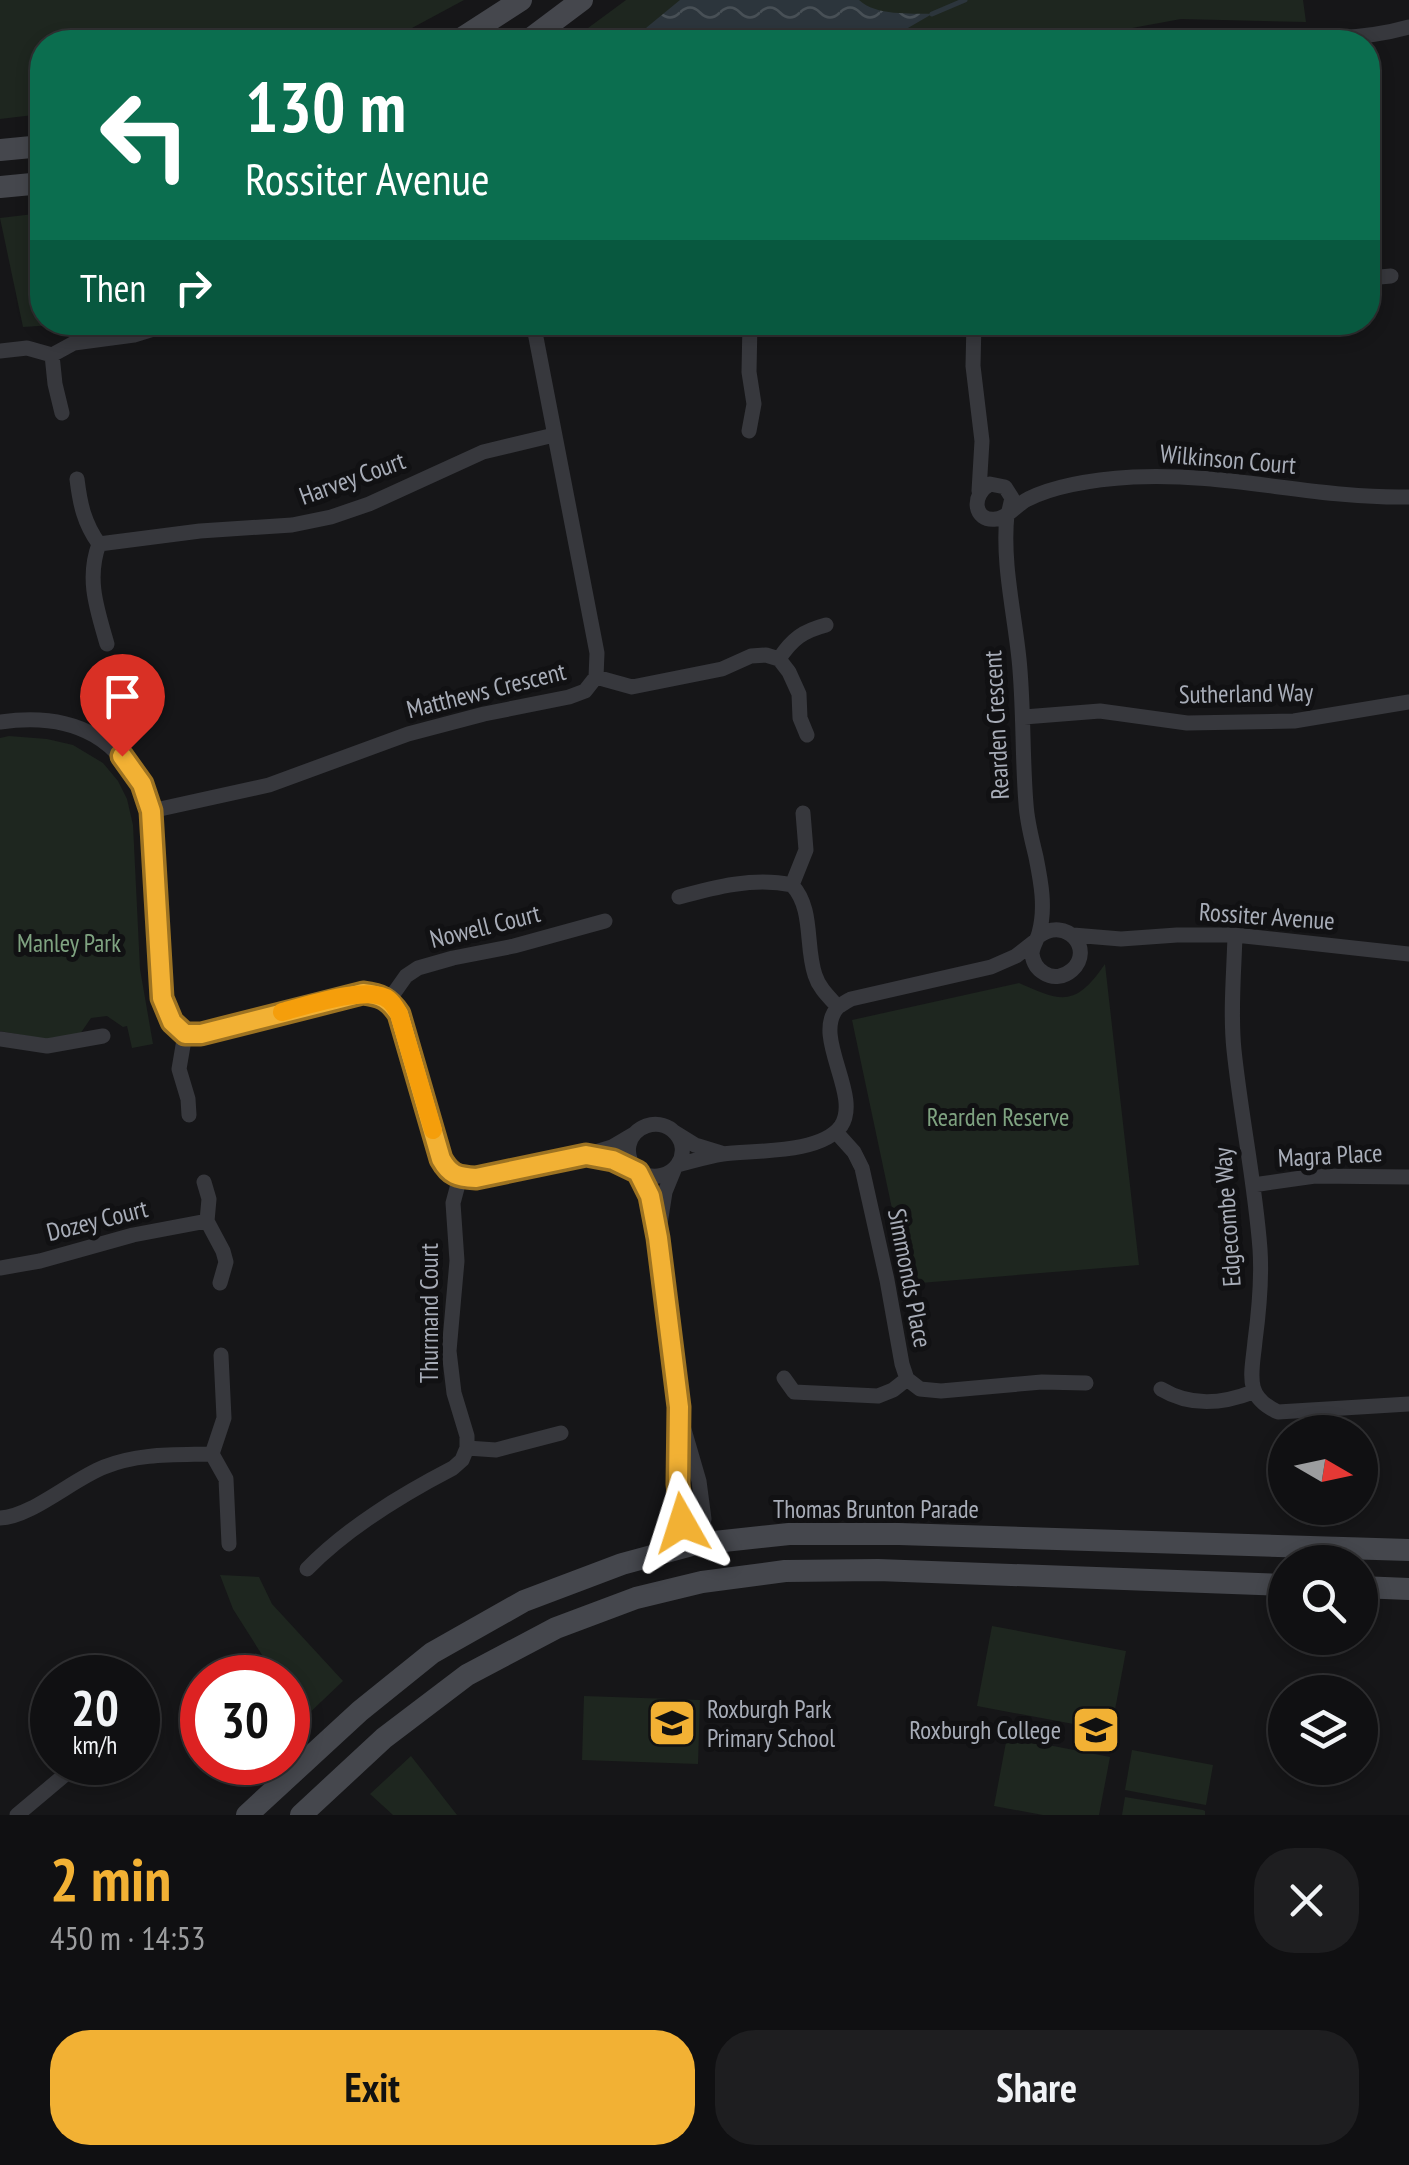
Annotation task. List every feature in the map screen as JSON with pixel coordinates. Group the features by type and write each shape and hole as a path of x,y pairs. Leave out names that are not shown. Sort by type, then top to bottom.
{"street":[{"path":"477,30 522,0"},
{"path":"542,30 582,0"},
{"path":"1380,34 1408,29"},
{"path":"0,150 30,147"},
{"path":"2,187 30,185"},
{"path":"1380,277 1392,276"},
{"path":"0,351 27,348 52,356 74,343 127,335"},
{"name":"Matthews Crescent","path":"151,811 269,785 408,734 585,691 596,676 598,653 535,335"},
{"path":"749,430 754,404 749,372 750,335"},
{"path":"974,335 982,441 976,504 983,516 998,519 1008,512 1012,498 993,471 982,441"},
{"path":"52,356 62,413"},
{"name":"Harvey Court","path":"100,544 200,531 292,525 331,517 483,452 554,434"},
{"name":"Wilkinson Court","path":"1004,486 1044,492 1129,478 1179,476 1357,496 1409,497"},
{"path":"77,479 87,528 100,544 93,562 92,581 107,644"},
{"path":"980,491 990,484 1004,486"},
{"name":"Wilkinson Court","path":"1008,512 1044,492"},
{"name":"Rearden Crescent","path":"1008,512 1006,558 1019,654 1026,808 1042,888 1036,939"},
{"name":"Rearden Crescent","path":"983,516 1006,558"},
{"path":"779,658 804,630 826,624"},
{"path":"596,676 632,686 722,669 752,656 779,658 799,694 800,718 807,735"},
{"name":"Sutherland Way","path":"1024,717 1100,711 1187,723 1294,722 1409,702"},
{"path":"0,722 22,719 66,723 97,737 122,756 142,784 151,811 162,998 172,1022 185,1034 201,1034 363,993 377,994 390,1000 399,1014 441,1159 450,1173 476,1178 586,1155 660,1124 695,1145 725,1154"},
{"path":"792,884 806,850 803,813"},
{"path":"679,898 708,889 758,882 792,884 806,906 807,937 815,975 822,990 838,1007"},
{"name":"Rearden Crescent","path":"1042,888 1069,933"},
{"name":"Nowell Court","path":"390,1000 406,976 418,968 605,920"},
{"path":"586,1155 613,1160 649,1178 658,1178 676,1167 725,1154 789,1148 824,1139 845,1120 846,1104 830,1035 830,1020 838,1007 851,999 991,967 1016,956 1052,929 1069,933 1077,941 1080,954 1075,967 1060,976 991,967"},
{"name":"Rossiter Avenue","path":"1069,933 1121,939 1177,934 1236,935 1409,954"},
{"name":"Edgecombe Way","path":"1236,935 1234,1047 1260,1253 1253,1392"},
{"path":"1036,939 1032,959 1042,972"},
{"name":"Rossiter Avenue","path":"1075,967 1121,939"},
{"path":"185,1034 179,1069 189,1115"},
{"path":"0,1039 47,1046 103,1036"},
{"path":"658,1238 665,1192 681,1156 678,1138 672,1131"},
{"name":"Simmonds Place","path":"836,1132 862,1168 907,1380 920,1389 941,1391 1042,1382 1086,1384"},
{"path":"634,1134 628,1147 629,1157 650,1196 658,1238 679,1412 682,1523 696,1544 702,1582"},
{"name":"Magra Place","path":"1253,1186 1314,1176 1409,1177"},
{"name":"Thurmand Court","path":"460,1177 454,1203 457,1261 449,1351 467,1448"},
{"path":"204,1182 209,1199 206,1221 226,1262 220,1284"},
{"name":"Dozey Court","path":"0,1268 206,1221"},
{"path":"221,1355 224,1418 212,1454 226,1479 229,1544"},
{"path":"784,1378 794,1392 878,1396 907,1380"},
{"path":"1160,1389 1173,1396 1217,1403 1253,1392 1262,1404 1278,1412 1409,1404"},
{"path":"679,1412 699,1481 704,1520 696,1544"},
{"path":"307,1569 379,1510 453,1468 467,1448 496,1450 561,1433"},
{"path":"0,1518 23,1513 107,1465 139,1456 212,1454"},
{"path":"704,1520 730,1541"},
{"path":"667,1552 682,1523"},
{"name":"Thomas Brunton Parade","path":"247,1815 360,1711 432,1653 524,1601 622,1564 696,1544 789,1534 898,1534 1409,1550"},
{"path":"301,1815 384,1738 467,1675 556,1628 636,1598 702,1582 785,1571 878,1570 1268,1584"},
{"path":"1378,1588 1409,1589"},
{"path":"17,1815 53,1785"}],"green space":[{"path":"0,0 464,0 407,30 30,30 30,115 0,119"},
{"path":"626,0 1303,0 1306,22 1181,19 1124,30 585,30"},
{"path":"30,214 30,327 23,327 0,218"},
{"path":"122,677 130,734 90,709 86,682"},
{"name":"Manley Park","path":"0,738 73,745 103,763 127,799 133,825 140,969 153,1044 132,1048 127,1026 107,1016 91,1018 80,1034 44,1039 0,1031"},
{"name":"Rearden Reserve","path":"1105,964 1139,1265 908,1284 852,1020 1019,983 1068,997 1086,988"},
{"path":"220,1575 259,1577 272,1604 343,1681 310,1712 310,1655 262,1655 233,1609"},
{"path":"992,1626 1126,1651 1111,1731 977,1706"},
{"path":"584,1696 700,1700 698,1764 582,1760"},
{"path":"1007,1737 1110,1757 1099,1815 1043,1815 994,1806"},
{"path":"1132,1750 1213,1765 1206,1805 1125,1790"},
{"path":"411,1756 457,1815 393,1815 370,1794"},
{"path":"1125,1797 1203,1810 1205,1815 1122,1815"}],"water":[{"path":"680,0 859,0 884,11 932,14 904,30 644,30"}],"waterway":[{"path":"932,14 965,0"}],"slow traffic":[{"path":"282,1012 363,993 390,1000 399,1014 433,1130"}],"place":[{"name":"Roxburgh Park Primary School","path":"672,1723"},
{"name":"Roxburgh College","path":"1096,1730"}],"route":[{"path":"122,756 142,784 151,811 162,998 172,1022 185,1034 201,1034 363,993 377,994 390,1000 399,1014 441,1159 450,1173 476,1178 586,1155 613,1160 638,1172 650,1196 658,1238 679,1407 682,1523"}]}
